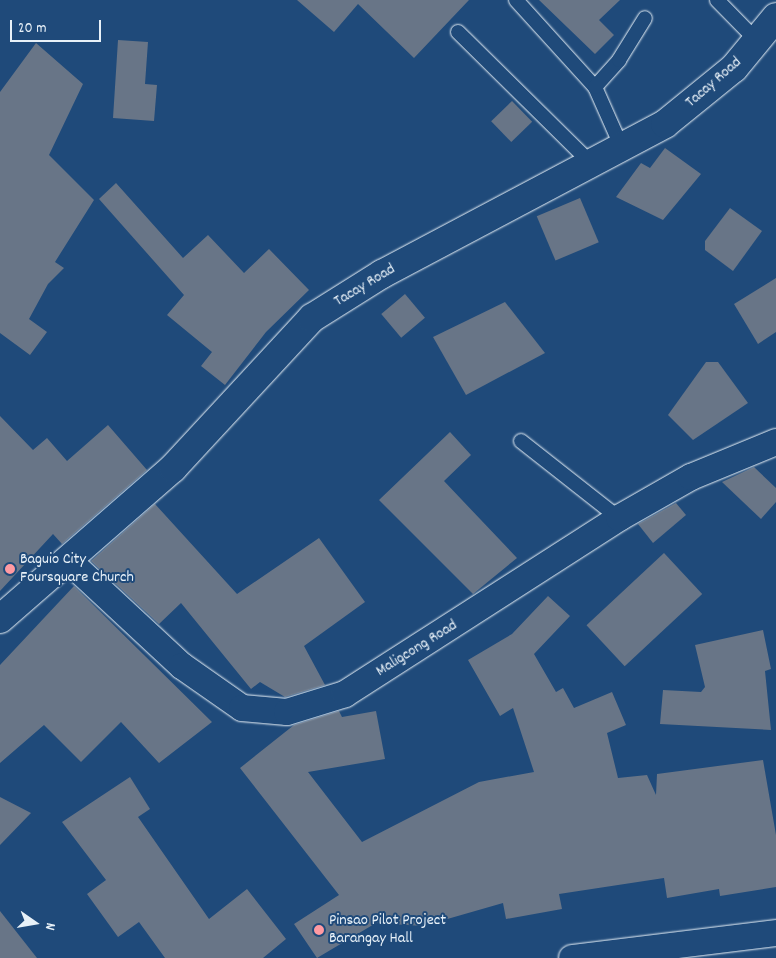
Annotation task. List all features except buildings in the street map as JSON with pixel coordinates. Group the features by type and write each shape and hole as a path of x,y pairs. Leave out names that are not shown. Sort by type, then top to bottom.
{"main road":[{"name":"Tacay Road","path":"0,619 70,562 173,468 312,318 382,274 594,166 665,124 734,68 758,42 776,17"}],"street":[{"name":"Maligcong Road","path":"70,562 182,666 227,698 242,708 287,712 345,694 619,518 691,477 776,442"},
{"path":"572,958 610,955 776,933"}],"lane":[{"path":"516,0 595,87 622,148"},
{"path":"717,0 758,42"},
{"path":"595,87 619,60 645,18"},
{"path":"458,32 594,166"},
{"path":"521,441 619,518"}],"place":[{"name":"Baguio City Foursquare Church","path":"10,569"},
{"name":"Pinsao Pilot Project Barangay Hall","path":"319,930"}]}
